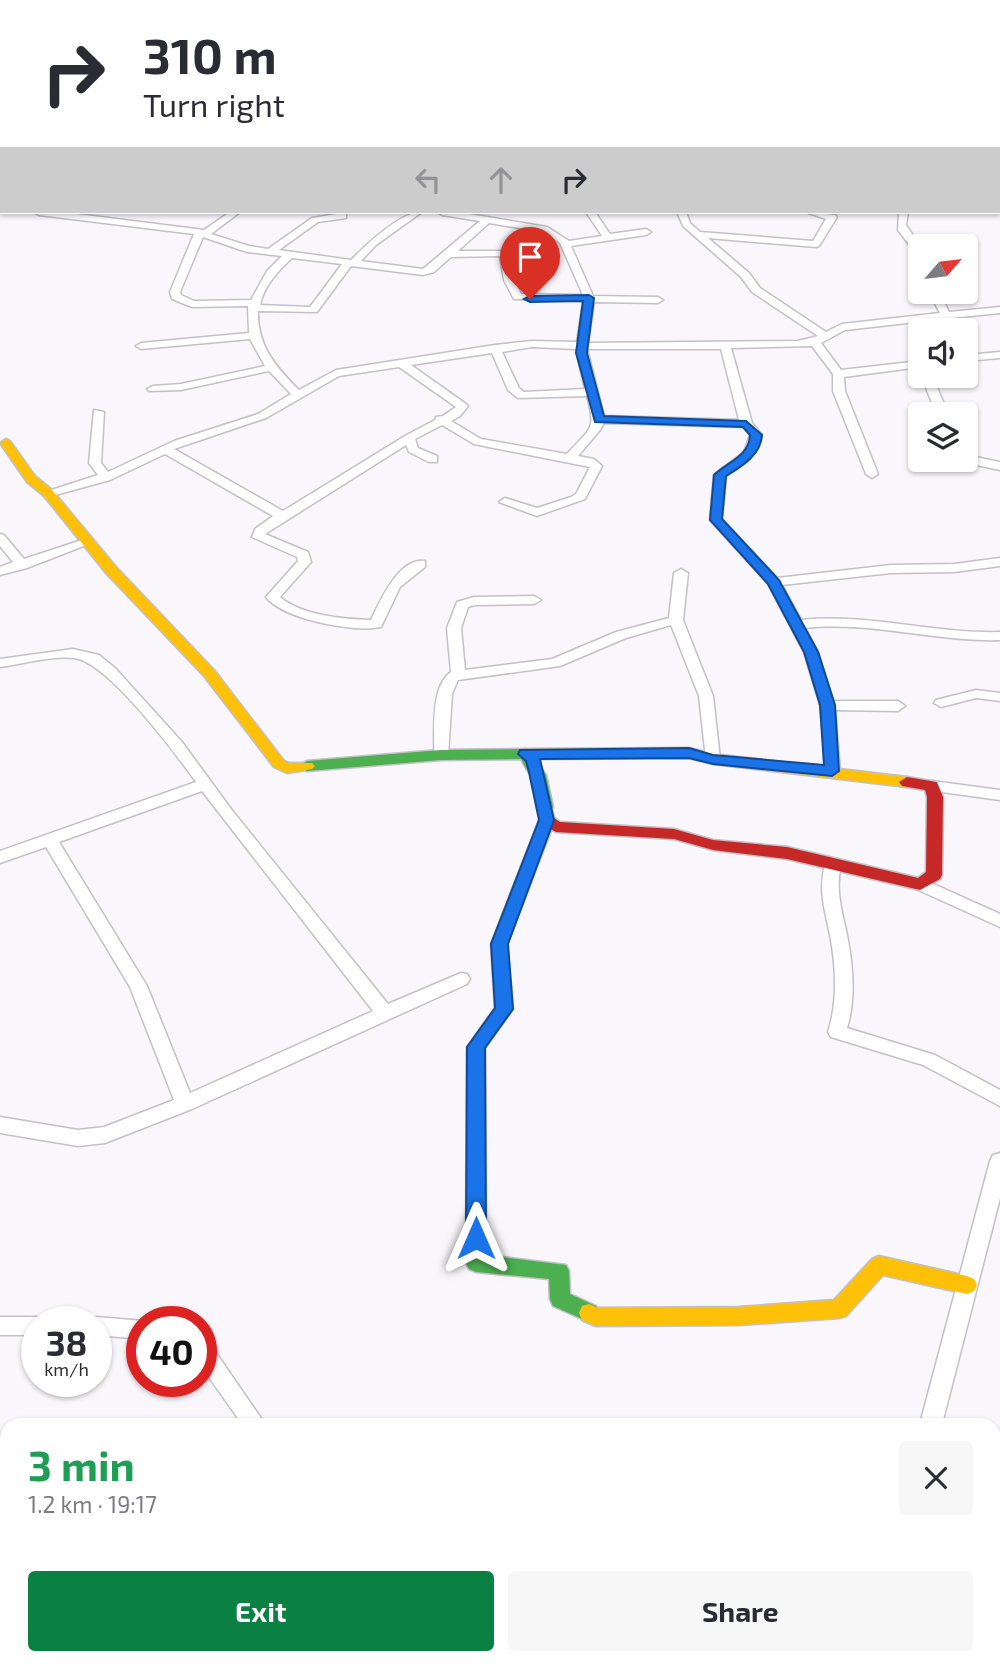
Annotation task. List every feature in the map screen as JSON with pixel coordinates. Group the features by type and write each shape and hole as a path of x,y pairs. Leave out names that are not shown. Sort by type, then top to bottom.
{"main road":[{"path":"6,443 31,479 48,493 88,542 209,673 279,764 296,769 441,755 689,753 713,760 832,771 932,786 935,797 934,875 920,884 787,853 713,845 674,834 556,827 547,820"},
{"path":"525,754 533,759 547,820 499,944 504,1009 476,1047 476,1263 559,1272 560,1299 596,1317 739,1316 839,1309 879,1265 967,1284"}],"street":[{"path":"69,214 203,232 247,249 425,272 479,230 487,220"},
{"path":"133,224 150,214"},
{"path":"233,214 203,232 175,292 176,297 192,304 255,305 311,311 350,263 373,243 415,214"},
{"path":"453,214 547,230 566,244 589,298 581,353 599,419 596,428 570,458"},
{"path":"592,214 608,238"},
{"path":"683,214 686,224 745,275 756,290 820,339 838,374 839,391 872,474"},
{"path":"696,234 816,244 832,217 819,214"},
{"path":"902,214 901,230 908,238"},
{"path":"270,252 315,219 343,216"},
{"path":"566,244 646,232"},
{"path":"446,254 504,253 509,281 518,297 658,300"},
{"path":"289,255 265,278 250,326 253,336 273,367 297,394"},
{"path":"940,304 947,318 1000,310"},
{"path":"48,493 106,477 164,449 262,416 336,373 532,344 725,345 820,339 842,327 908,321"},
{"path":"141,346 253,336"},
{"path":"725,345 746,424 756,435 756,443 745,459 720,475 716,520 774,582 818,669 827,705 832,771"},
{"path":"495,348 514,390 522,396 592,392"},
{"path":"978,357 1000,355"},
{"path":"402,364 462,406 456,414 440,419 409,438 259,532 258,537 303,555 305,562 273,597 280,606 331,619 376,624 394,585 420,564"},
{"path":"838,374 908,365"},
{"path":"153,389 273,367"},
{"path":"98,412 96,463 106,477"},
{"path":"440,419 478,442 590,462 597,468 587,480 581,496 575,500 537,512 505,502"},
{"path":"599,419 746,424"},
{"path":"409,438 414,450 433,459"},
{"path":"164,449 220,483 273,509 279,513 279,519"},
{"path":"978,461 1000,466"},
{"path":"0,538 22,565"},
{"path":"0,571 88,542"},
{"path":"774,582 891,569 954,568 1000,562"},
{"path":"681,573 676,620 706,696 713,760"},
{"path":"458,673 454,628 462,606 474,601 534,600"},
{"path":"441,755 445,694 449,680 458,673 555,663 621,635 676,620"},
{"path":"797,625 840,622 963,638 1000,636"},
{"path":"0,663 73,653 93,658 110,671 177,745 226,813 385,1013"},
{"path":"941,702 976,694 1000,697"},
{"path":"827,705 898,706"},
{"path":"0,857 206,784"},
{"path":"932,786 1000,795"},
{"path":"50,841 138,986 185,1104"},
{"path":"833,865 827,883 840,946 843,1017 837,1032 929,1060 1000,1099"},
{"path":"920,884 1000,921"},
{"path":"0,1125 78,1138 105,1135 185,1104 461,979"},
{"path":"933,1418 1000,1161"},
{"path":"0,1326 21,1325"},
{"path":"217,1371 250,1418"}],"traffic: fast":[{"path":"307,766 441,755 525,754 538,775 545,807"},
{"path":"547,820 499,944 504,1009 476,1047 476,1263 559,1271 560,1299 589,1313"}],"traffic: slow":[{"path":"6,443 31,479 48,493 111,570 209,673 279,764 287,768 307,766"},
{"path":"525,754 689,753 713,759 907,782"},
{"path":"589,1313 596,1317 739,1316 839,1309 879,1265 967,1285"}],"traffic: jam":[{"path":"545,807 547,820 556,827 674,834 713,845 787,853 920,884 934,875 935,797 932,786 907,782"}],"route":[{"path":"476,1238 476,1047 504,1009 499,944 547,820 533,759 525,754 689,753 713,760 832,771 827,705 811,652 774,582 716,520 720,475 745,459 756,443 756,435 746,424 599,419 581,353 586,340 584,333 589,298 530,299"}]}
